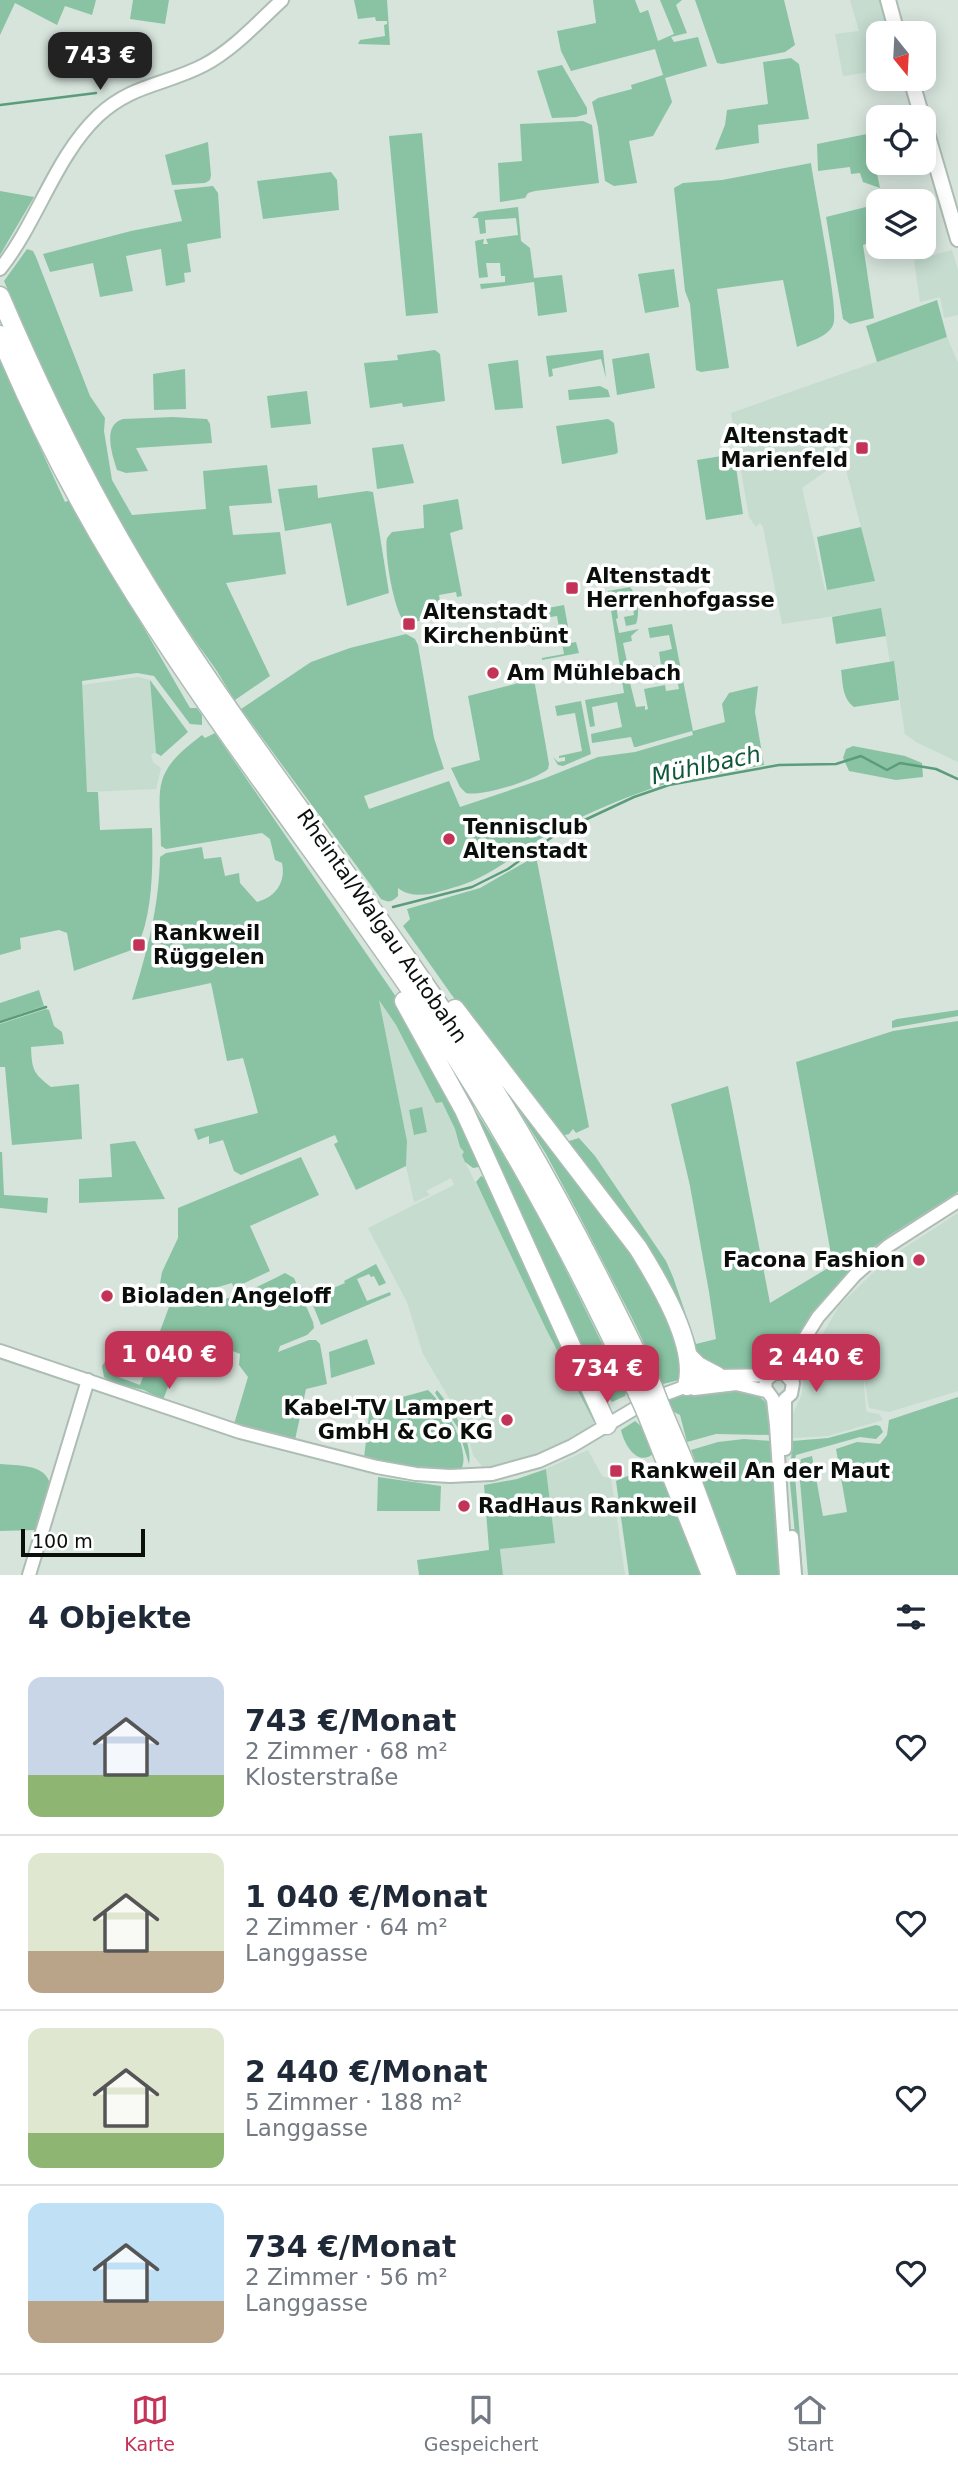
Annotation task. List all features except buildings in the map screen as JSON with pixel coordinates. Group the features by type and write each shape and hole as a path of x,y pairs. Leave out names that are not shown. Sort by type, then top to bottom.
{"highway":[{"name":"Rheintal/Walgau Autobahn","path":"0,296 51,410 101,508 224,716 440,1034 521,1166 645,1391"},
{"name":"Rheintal/Walgau Autobahn","path":"0,335 44,431 88,516 155,627 398,945 493,1088 537,1162 599,1275 645,1391 727,1575"},
{"path":"368,930 376,954 420,1027 464,1110 607,1425"},
{"path":"398,945 418,961 638,1248 661,1286 688,1356 690,1375 687,1386"},
{"path":"688,1356 698,1366 717,1376"},
{"name":"Rheintal/Walgau Autobahn","path":"672,1454 711,1575"}],"main road":[{"path":"0,269 21,239 75,145 100,114 137,90 212,61 282,0"},
{"path":"888,0 894,21"},
{"path":"936,164 958,239"},
{"path":"786,1575 781,1426 775,1396 765,1384 793,1357 818,1317 855,1275 888,1246 958,1201"},
{"path":"687,1386 694,1389 736,1384 775,1396 793,1391 792,1380 830,1304"},
{"path":"0,1351 240,1432 362,1463 428,1475 475,1476 514,1469 550,1457 649,1400 687,1386 694,1380 717,1376 784,1373 792,1380"},
{"path":"781,1426 800,1391 800,1376 804,1365 802,1358"},
{"path":"29,1575 88,1380"},
{"path":"781,1450 795,1575"}],"shaded area":[{"path":"850,0 879,0 885,21 866,21 866,73 843,76 835,34 859,31"},
{"path":"952,250 958,270 958,315 944,318 940,297 920,302 914,260 936,259 936,254"},
{"path":"947,337 958,363 958,762 905,734 894,662 890,662 881,609 782,624 763,527 760,523 756,527 749,517 731,413","holes":["844,462 875,581 825,590 802,488"]},
{"path":"138,677 150,680 156,753 151,754 153,762 161,768 156,789 87,792 82,685"},
{"path":"378,998 396,1025 436,1103 442,1102 464,1152 465,1162 594,1422 592,1427 580,1435 537,1457 485,1470 473,1455 459,1415 423,1354 407,1302 368,1228 454,1185 451,1178 426,1191 430,1195 414,1202 406,1166 407,1141"},
{"path":"958,1213 958,1391 889,1412 869,1408 863,1371 867,1412 879,1414 883,1420 828,1436 792,1438 792,1416 802,1394 804,1371 839,1306 887,1259"},
{"path":"588,1450 601,1474 611,1478 625,1575 503,1575 500,1549 555,1543 546,1469"}],"green space":[{"path":"0,0 96,0 92,15 65,6 57,25 15,3 0,35"},
{"path":"133,0 169,0 165,24 130,19"},
{"path":"354,0 387,0 390,45 358,44 360,40 385,36 384,25 387,21 376,21 375,17 358,19"},
{"path":"593,0 635,0 640,13 648,10 658,41 674,34 660,0 682,0 676,5 687,33 671,37 674,42 698,37 707,66 665,78 672,102 653,136 629,141 637,183 614,186 605,181 592,102 663,75 655,49 571,71 561,51 557,31 596,23"},
{"path":"695,0 784,0 795,45 785,52 717,63"},
{"path":"791,58 799,64 809,119 758,125 759,143 715,150 725,125 727,110 768,104 763,62"},
{"path":"562,65 587,108 587,114 552,118 537,71"},
{"path":"583,121 592,125 599,183 535,191 528,193 525,198 500,202 498,163 522,161 520,124"},
{"path":"422,133 438,313 406,316 389,136"},
{"path":"866,134 866,175 877,175 880,188 863,182 860,173 851,174 850,167 818,171 817,144"},
{"path":"208,142 210,180 205,183 172,185 165,155"},
{"path":"811,163 830,275 833,325 822,336 797,347 783,280 717,289 729,368 701,372 696,370 674,188 683,183 722,180"},
{"path":"331,172 337,180 339,210 263,219 257,181"},
{"path":"213,186 218,193 221,238 187,244 191,272 184,273 185,282 166,286 161,249 126,256 133,291 100,297 93,263 50,272 43,254 182,221 174,190"},
{"path":"0,191 34,197 0,255"},
{"path":"518,207 521,241 530,248 534,278 562,275 567,312 538,316 534,282 481,289 480,284 505,282 505,276 501,276 500,263 486,263 488,277 479,278 475,241 484,239 483,244 488,244 486,239 518,235 516,218 485,220 486,233 480,234 478,218 472,218 478,212"},
{"path":"866,207 866,244 863,245 874,318 850,324 843,319 826,217"},
{"path":"27,249 33,251 36,257 90,396 105,418 104,431 112,480 132,515 206,509 203,471 267,465 272,503 229,506 233,535 280,532 286,574 226,583 270,676 235,700 180,619 123,527 48,381 4,281"},
{"path":"674,269 679,307 645,313 638,274"},
{"path":"937,300 947,337 877,362 866,326"},
{"path":"435,350 440,354 445,401 370,408 364,363 398,360 397,355"},
{"path":"603,350 606,378 601,359 552,369 553,376 549,377 546,356"},
{"path":"649,353 655,388 617,395 612,359"},
{"path":"0,360 65,502 70,500 190,708 197,708 202,715 202,725 190,724 154,676 137,673 82,681 87,792 98,792 100,830 152,828 152,874 146,920 137,948 74,971 67,933 59,930 20,938 21,949 0,955"},
{"path":"518,360 523,408 495,410 488,364"},
{"path":"185,369 186,409 154,410 153,374"},
{"path":"600,386 608,390 610,397 569,400 568,390"},
{"path":"307,391 311,424 271,428 267,396"},
{"path":"123,419 207,419 212,443 136,448 148,471 126,473 117,470 110,441 112,427 117,422"},
{"path":"608,419 614,423 618,452 616,454 562,464 556,426"},
{"path":"403,444 414,483 377,489 372,448"},
{"path":"734,454 743,514 706,520 697,460"},
{"path":"317,485 318,498 373,492 389,593 347,606 331,523 285,531 278,489"},
{"path":"458,499 463,529 450,533 462,596 457,597 456,592 439,595 441,607 451,606 452,613 406,624 391,583 387,538 392,532 424,528 423,505"},
{"path":"861,527 875,581 827,590 817,537"},
{"path":"630,587 638,605 636,624 626,626 624,617 634,615 632,602 616,605 616,619 619,633 639,629 631,636 632,641 623,643 629,671 638,670 640,681 630,683 636,707 645,706 645,710 648,709 644,689 665,685 666,691 679,689 676,674 643,680 641,669 661,665 659,652 672,649 669,635 650,638 648,628 672,624 693,731 725,722 722,704 729,693 758,686 755,712 764,765 681,780 628,797 561,827 499,867 459,886 420,895 398,888 398,896 394,900 381,899 241,709 311,662 350,648 406,634 415,639 434,738 444,769 364,796 369,809 449,781 460,807 598,757 635,752 693,735 692,731 636,747 631,737 592,743 591,734 622,727 617,702 592,707 595,726 590,727 585,700 624,693 608,591"},
{"path":"564,605 571,643 576,642 579,653 542,660 564,654 557,616 539,619 537,610"},
{"path":"881,608 886,636 836,644 832,617"},
{"path":"894,661 899,700 854,707 847,699 841,670"},
{"path":"534,679 548,769 508,787 474,794 466,793 451,768 480,760 468,696"},
{"path":"150,680 188,732 161,756 156,753"},
{"path":"581,701 591,754 563,766 558,765 553,757 558,762 565,761 565,757 559,756 582,751 575,713 557,716 555,706"},
{"path":"215,733 403,1007 467,1131 479,1167 473,1168 465,1162 462,1155 464,1152 442,1102 436,1103 396,1025 379,1000 407,1141 406,1166 356,1190 334,1144 338,1142 335,1135 241,1175 234,1171 223,1140 209,1144 209,1136 198,1140 194,1129 258,1113 243,1058 227,1061 211,983 132,1000 151,930 160,857 166,853 202,847 204,859 221,857 225,876 239,873 240,883 257,902 264,900 278,888 283,870 282,863 275,860 270,839 262,833 166,849 161,846 160,794 166,771 185,748 202,735 205,738"},
{"path":"853,746 905,756 922,763 923,777 896,780 849,771 843,758 846,749"},
{"path":"536,856 589,1127 576,1133 573,1129 569,1134 561,1136 451,994 403,926 410,919 407,909 480,888"},
{"path":"39,990 44,1006 0,1021 0,1003"},
{"path":"49,1010 54,1026 62,1032 64,1044 31,1047 33,1066 40,1078 51,1087 79,1084 82,1139 12,1145 5,1067 0,1067 0,1024"},
{"path":"958,1010 958,1016 892,1028 892,1021 897,1019"},
{"path":"958,1021 958,1192 862,1256 827,1296 791,1350 781,1360 760,1369 726,1373 700,1362 568,1144 569,1141 579,1138 595,1156 666,1261 696,1344 716,1339 690,1186 671,1104 728,1086 770,1303 833,1265 796,1062 893,1031"},
{"path":"438,1045 551,1240 626,1392 625,1396 612,1402 582,1362"},
{"path":"495,1072 640,1259 678,1339 683,1379 663,1384 632,1318 546,1154"},
{"path":"422,1107 427,1132 414,1135 409,1110"},
{"path":"135,1141 165,1199 79,1203 79,1179 112,1177 110,1144"},
{"path":"0,1152 4,1195 48,1198 47,1213 0,1208"},
{"path":"301,1157 319,1195 250,1226 270,1271 234,1288 232,1283 204,1291 180,1291 178,1296 159,1289 162,1272 178,1238 178,1208"},
{"path":"481,1176 485,1178 595,1418 594,1422 476,1182"},
{"path":"376,1264 386,1283 379,1286 374,1276 369,1274 357,1279 367,1301 390,1292 391,1295 321,1325 310,1298 345,1283 344,1281"},
{"path":"285,1273 294,1278 314,1328 307,1335 280,1346 278,1352 309,1340 316,1340 320,1344 327,1384 306,1389 295,1440 234,1424 248,1377 239,1365 240,1354 218,1345 207,1376 176,1366 163,1400 144,1390 113,1383 104,1377 102,1366 106,1360 113,1375 140,1385 169,1307 199,1305 229,1298"},
{"path":"367,1339 375,1364 331,1378 329,1352"},
{"path":"739,1388 756,1395 766,1404 770,1416 770,1435 716,1434 687,1442 680,1415 674,1412 668,1399 694,1392"},
{"path":"428,1390 448,1416 460,1440 463,1451 461,1470 408,1467 364,1458 370,1406"},
{"path":"437,1390 465,1434 469,1464 458,1428 435,1393"},
{"path":"958,1397 958,1575 808,1575 799,1469 801,1459 812,1456 823,1516 847,1512 836,1449 857,1442 880,1444 887,1435 889,1420"},
{"path":"635,1421 642,1427 653,1454 647,1457 642,1458 632,1452 621,1430"},
{"path":"880,1426 883,1432 876,1439 860,1437 796,1455 794,1463 803,1575 799,1575 790,1483 792,1441 828,1438"},
{"path":"744,1439 771,1441 781,1575 738,1575 691,1450 718,1442"},
{"path":"0,1464 30,1467 47,1477 50,1484 36,1530 0,1531"},
{"path":"651,1466 653,1471 660,1471 700,1575 629,1575 616,1481"},
{"path":"546,1469 555,1543 500,1549 503,1575 419,1575 417,1560 489,1550 484,1485 517,1479"},
{"path":"378,1477 441,1486 440,1511 377,1511"}],"waterway":[{"path":"0,105 96,93"},
{"name":"Mühlbach","path":"393,907 472,887 508,869 559,832 634,797 669,785 779,765 836,764 861,756 887,770 900,763 936,769 958,779"},
{"name":"Mühlbach","path":"0,1022 46,1007"}],"place":[{"name":"Altenstadt Marienfeld","path":"862,448"},
{"name":"Altenstadt Herrenhofgasse","path":"572,588"},
{"name":"Altenstadt Kirchenbünt","path":"409,624"},
{"name":"Am Mühlebach","path":"493,673"},
{"name":"Tennisclub Altenstadt","path":"449,839"},
{"name":"Rankweil Rüggelen","path":"139,945"},
{"name":"Facona Fashion","path":"919,1260"},
{"name":"Bioladen Angeloff","path":"107,1296"},
{"name":"Kabel-TV Lampert GmbH & Co KG","path":"507,1420"},
{"name":"Rankweil An der Maut","path":"616,1471"},
{"name":"RadHaus Rankweil","path":"464,1506"}]}
